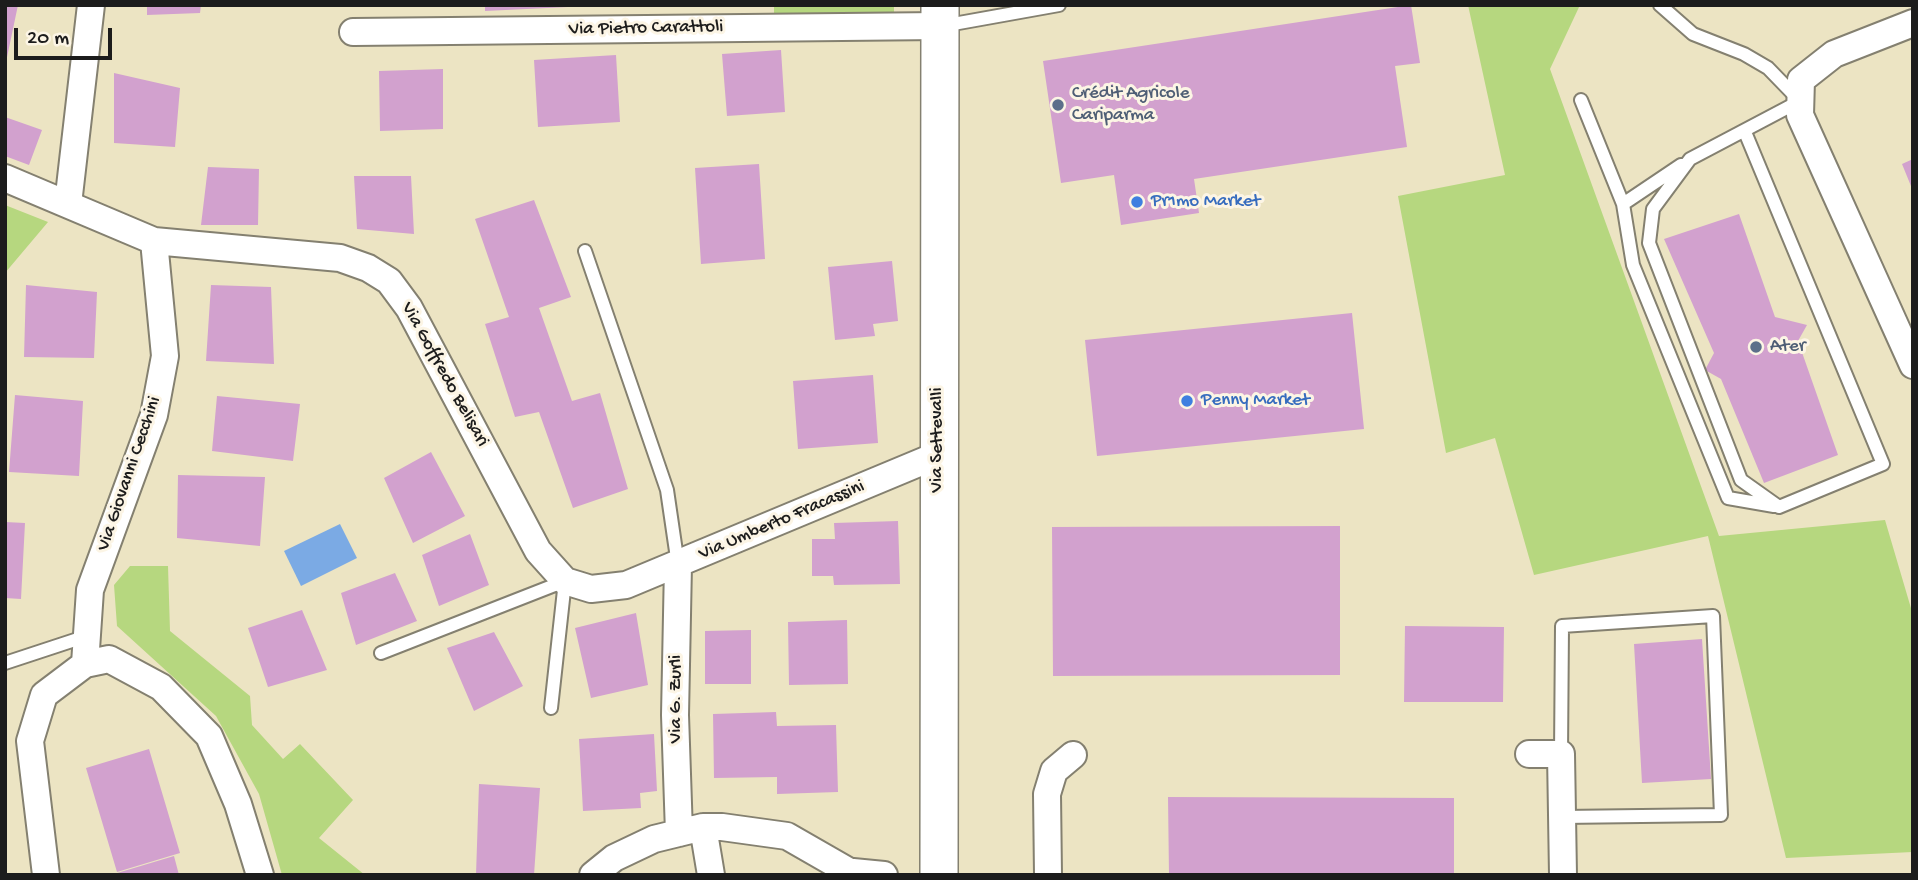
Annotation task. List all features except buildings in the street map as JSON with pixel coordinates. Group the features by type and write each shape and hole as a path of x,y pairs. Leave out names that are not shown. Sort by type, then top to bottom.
{"main road":[{"name":"Via Settevalli","path":"939,875 940,16"}],"street":[{"path":"68,204 91,5"},
{"name":"Via Pietro Carattoli","path":"353,32 940,16"},
{"path":"1913,23 1834,54 1801,80 1800,101 1800,115 1913,365"},
{"name":"Via Goffredo Belisari","path":"5,178 154,241 340,258 368,268 389,281 409,308 538,551 565,581"},
{"name":"Via Giovanni Cecchini","path":"85,663 90,590 154,415 164,356 154,241"},
{"name":"Via Umberto Fracassini","path":"565,581 591,589 626,585 938,455"},
{"name":"Via G. Zurli","path":"678,565 676,715 691,830 711,875"},
{"path":"46,875 30,741 44,695 85,663 109,659 161,687 209,736 238,804 260,875"},
{"path":"1529,754 1562,754 1563,875"},
{"path":"1048,875 1047,794 1054,771 1073,755"},
{"path":"593,875 614,859 644,844 691,830 787,836 854,873 884,875"}],"lane":[{"path":"940,16 1059,5"},
{"path":"1623,204 1690,159 1800,101 1768,68 1744,54 1692,34 1660,5"},
{"path":"1581,100 1623,204 1633,265 1728,498 1779,508 1882,464 1745,132"},
{"path":"1690,159 1653,209 1649,243 1741,480 1779,508"},
{"path":"585,251 667,490 678,565"},
{"path":"381,653 565,581 551,708"},
{"path":"1562,754 1562,626 1713,616 1721,815 1562,817"},
{"path":"5,663 87,636"}],"green space":[{"path":"774,5 894,5 894,13 774,13"},
{"path":"1468,5 1580,5 1550,69 1719,536 1885,520 1913,615 1913,852 1786,858 1708,536 1534,575 1495,438 1446,453 1398,196 1505,175"},
{"path":"5,205 48,222 5,273"},
{"path":"130,566 168,566 170,631 250,696 252,725 283,759 300,744 353,800 319,838 365,875 282,875 259,794 216,716 117,626 114,585"}],"water":[{"path":"340,524 357,558 301,586 284,551"}],"place":[{"name":"Crédit Agricole Cariparma","path":"1058,105"},
{"name":"Pr1mo Market","path":"1137,202"},
{"name":"Ater","path":"1756,347"},
{"name":"Penny Market","path":"1187,401"}]}
